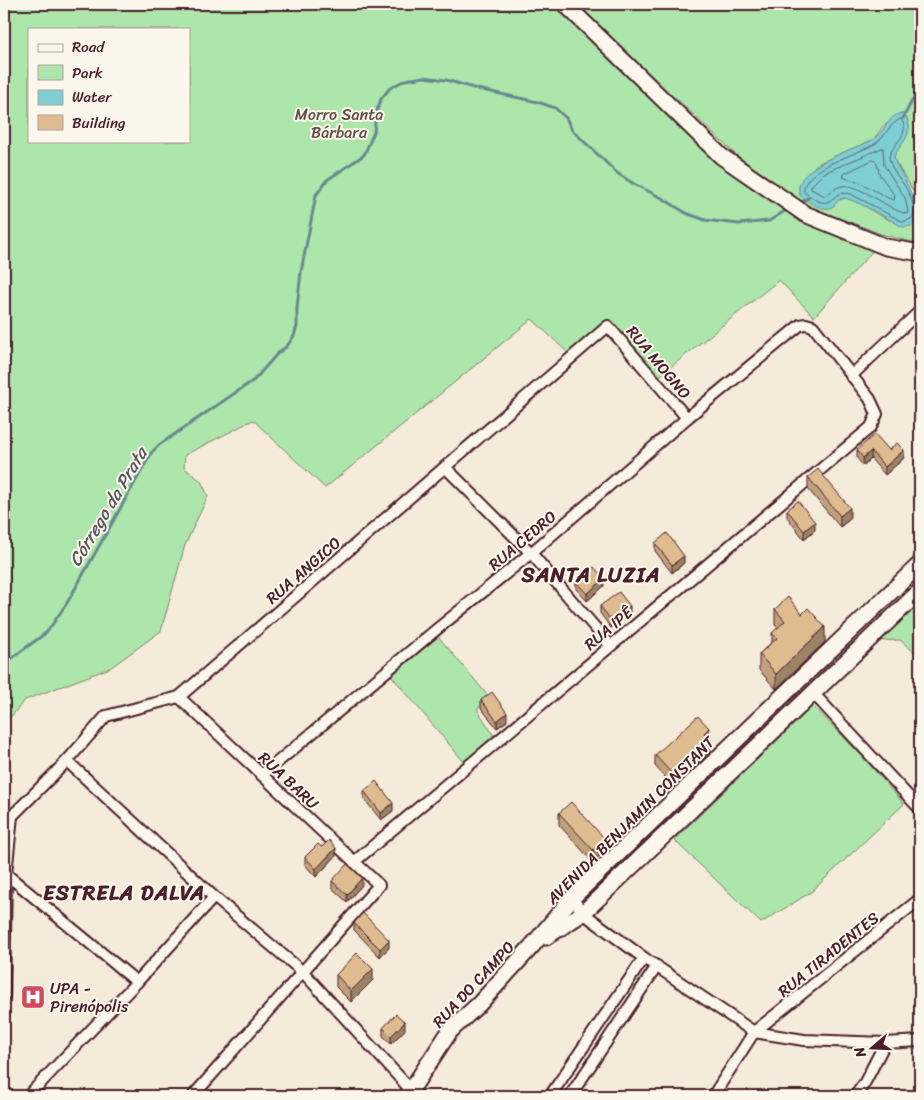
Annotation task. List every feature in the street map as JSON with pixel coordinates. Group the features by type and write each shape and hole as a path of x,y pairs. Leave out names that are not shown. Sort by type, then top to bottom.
{"street":[{"path":"565,4 721,156 805,214 886,248 920,253"},
{"path":"851,376 920,311"},
{"name":"RUA CEDRO","path":"262,776 531,553 687,418 800,325 813,326 851,376"},
{"name":"RUA MOGNO","path":"608,326 687,418"},
{"name":"RUA ANGICO","path":"8,818 67,761 106,716 178,697 608,326"},
{"name":"RUA IPÊ","path":"354,862 871,427 876,414 870,399 851,376"},
{"path":"446,467 531,553 610,645"},
{"name":"AVENIDA BENJAMIN CONSTANT","path":"532,946 572,898 920,564"},
{"name":"AVENIDA BENJAMIN CONSTANT","path":"532,946 583,913 920,591"},
{"path":"813,693 920,809"},
{"name":"RUA BARU","path":"178,697 379,885 303,972"},
{"path":"67,761 214,896 303,972 409,1093"},
{"path":"698,775 712,790"},
{"path":"4,996 8,818"},
{"path":"6,874 137,982"},
{"path":"28,1096 137,982 214,896"},
{"path":"572,898 583,913 644,958 754,1032 804,1040 885,1043 920,1041"},
{"name":"RUA TIRADENTES","path":"713,1096 754,1032 920,899"},
{"name":"RUA DO CAMPO","path":"409,1093 450,1031 480,1003 532,946"},
{"path":"554,1094 644,958"},
{"path":"570,1096 657,966"},
{"path":"193,1096 303,972"},
{"path":"855,1096 864,1084 885,1043"}],"green space":[{"name":"Morro Santa Bárbara","path":"11,4 920,4 920,244 881,234 801,203 807,200 834,205 844,198 850,199 897,223 915,194 895,161 894,156 909,126 905,115 883,126 874,139 817,164 799,186 800,195 805,199 800,202 795,196 735,154 675,97 672,109 808,218 877,246 814,317 779,280 657,378 608,322 570,355 532,319 325,488 253,420 185,455 184,468 201,481 208,496 185,545 161,631 110,668 25,700 4,725 4,8"},
{"path":"920,600 920,657 900,640 877,641"},
{"path":"436,634 490,698 477,709 494,736 464,762 390,674"},
{"path":"813,706 862,756 904,804 811,892 761,923 674,840"}],"water":[{"path":"900,113 905,115 909,127 907,137 894,156 917,209 915,223 908,227 900,226 872,210 844,198 832,207 824,208 815,205 800,195 799,185 804,176 839,154 872,140 891,119"}],"building":[{"path":"875,434 889,450 897,443 904,450 885,467 871,451 863,458 857,450"},
{"path":"818,469 850,508 840,516 808,477"},
{"path":"798,501 815,522 804,531 787,510"},
{"path":"667,533 684,556 672,565 655,543"},
{"path":"594,567 604,579 587,594 576,582"},
{"path":"619,592 630,606 611,620 600,606"},
{"path":"788,597 802,614 808,608 825,627 776,674 759,654 777,638 772,633 785,621 775,609"},
{"path":"492,692 507,713 497,721 481,700"},
{"path":"698,716 709,728 704,733 710,740 673,775 655,755"},
{"path":"376,781 393,803 381,813 364,791"},
{"path":"571,802 605,839 593,850 559,813"},
{"path":"329,840 336,848 316,869 305,857 318,844 322,847"},
{"path":"347,864 362,878 347,895 332,881"},
{"path":"363,913 389,940 380,949 354,923"},
{"path":"357,953 373,969 351,991 336,975"},
{"path":"396,1014 405,1022 391,1036 383,1028"},
{"path":"413,1091 420,1096 409,1096"}],"waterway":[{"name":"Córrego da Prata","path":"4,664 47,632 67,603 152,452 159,445 254,380 277,354 287,346 294,336 297,326 301,272 316,195 327,180 364,155 374,132 376,113 381,99 390,88 405,80 424,77 446,80 477,89 538,102 555,108 566,118 572,130 617,173 686,213 705,220 739,224 769,221 785,211"},
{"path":"903,118 912,101 920,92"},
{"path":"803,201 809,197"}],"place":[{"name":"UPA - Pirenópolis","path":"33,997"}],"district":[{"name":"SANTA LUZIA","path":"591,575"},
{"name":"ESTRELA DALVA","path":"124,893"}]}
